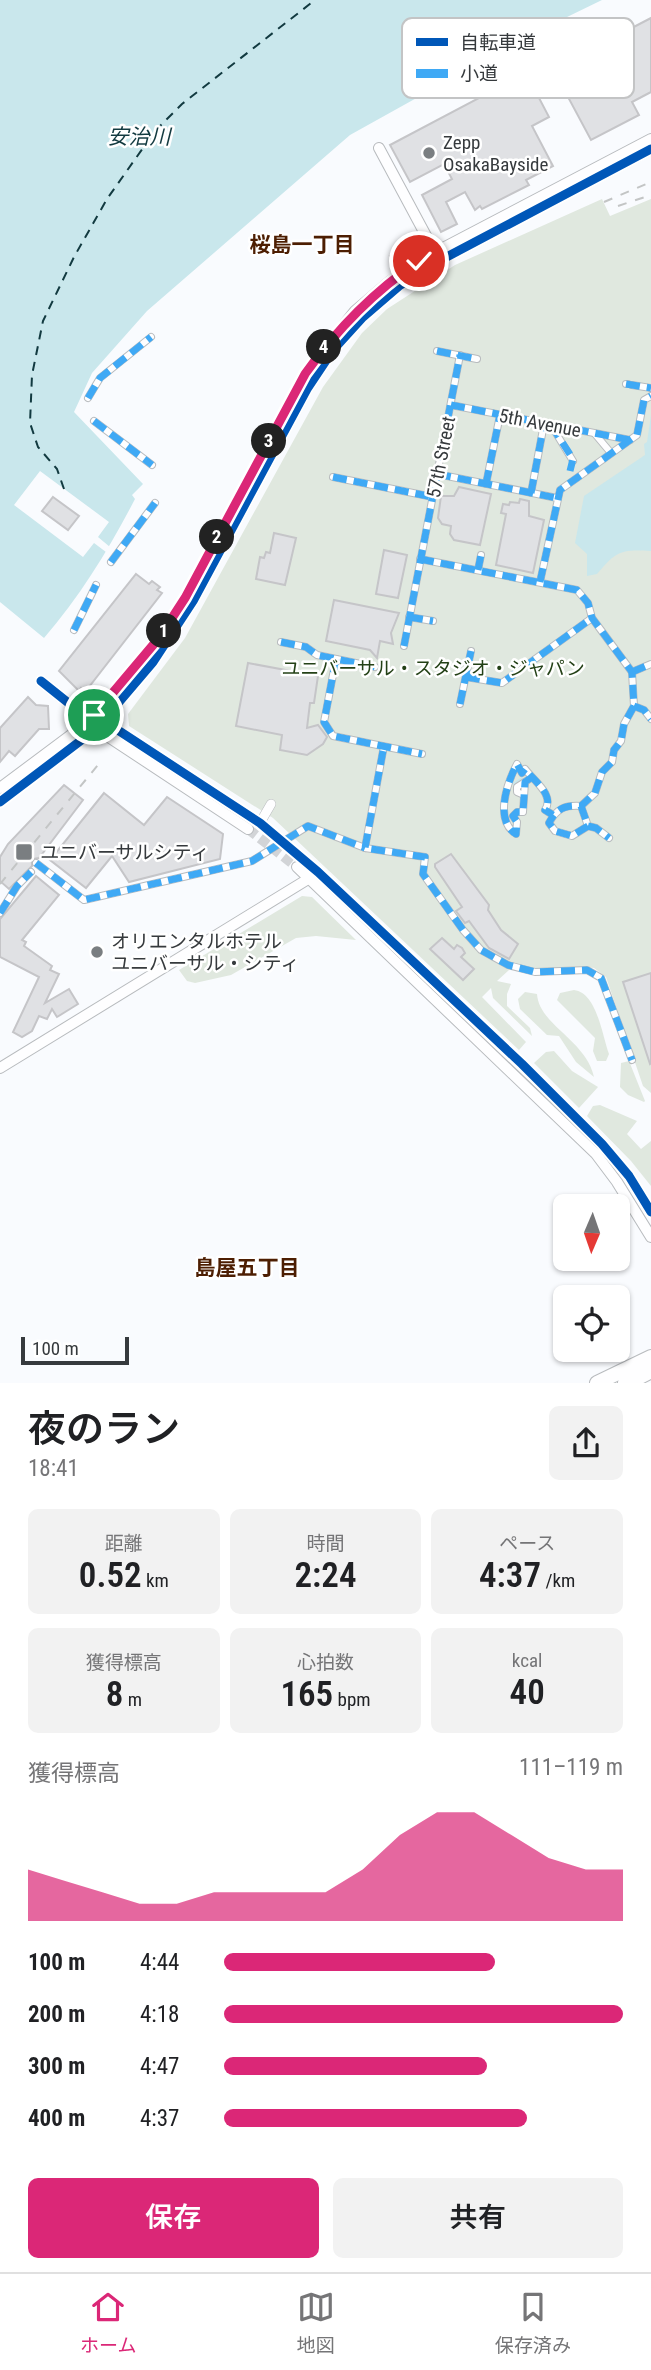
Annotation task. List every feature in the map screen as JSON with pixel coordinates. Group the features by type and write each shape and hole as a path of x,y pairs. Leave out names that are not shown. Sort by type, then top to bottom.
{"highway":[{"path":"626,1383 651,1370"}],"main road":[{"path":"597,1383 651,1357"}],"street":[{"path":"0,802 93,720 174,631 307,389 325,362 374,307 437,256 651,139"},
{"path":"379,148 437,256"},
{"path":"437,256 651,149"},
{"path":"88,398 100,378 151,337"},
{"path":"437,351 477,359"},
{"name":"57th Street","path":"404,646 460,355"},
{"path":"629,384 651,388"},
{"path":"540,582 557,498 562,487 637,435 644,400 651,396"},
{"name":"5th Avenue","path":"451,405 630,440"},
{"path":"486,484 500,415"},
{"path":"94,421 152,466"},
{"path":"547,424 571,466"},
{"path":"530,493 547,424"},
{"path":"596,433 611,453"},
{"path":"438,474 557,498"},
{"path":"333,477 433,497"},
{"path":"111,562 155,503"},
{"path":"478,570 481,555"},
{"path":"420,559 579,591 588,603 592,618 632,672 634,706 624,724 621,741 614,750 612,762 602,772 595,793 581,806 567,805 553,815 549,823 555,831 572,836 588,826 596,828 609,838"},
{"path":"74,630 96,585"},
{"path":"409,617 433,621"},
{"path":"466,677 502,683 592,618"},
{"path":"281,642 306,647 317,655 375,667"},
{"path":"460,704 471,651"},
{"path":"336,659 324,722 333,736 422,754"},
{"path":"632,672 651,664"},
{"path":"41,681 93,720 255,824 271,804"},
{"path":"634,706 644,710 651,719"},
{"path":"0,788 93,720"},
{"path":"365,848 383,751"},
{"path":"532,777 517,787 517,792 524,795 523,813 517,812 513,817 517,822 516,834 509,830 503,818 510,778 517,764 522,773 525,769 532,777 548,796 549,804 545,810 553,815"},
{"path":"581,806 588,826"},
{"path":"495,812 504,810"},
{"path":"36,863 84,900 252,861 308,827 365,848 425,857 423,874 463,930 481,950 508,965 536,972 587,970 601,978 632,1060"},
{"path":"302,865 522,1064 602,1144 629,1176 651,1212"},
{"path":"0,913 31,872"},
{"path":"0,1068 314,875"},
{"path":"314,875 596,1154 624,1192 651,1237"}],"green space":[{"name":"ユニバーサル・スタジオ・ジャパン","path":"602,199 610,216 651,199 651,1093 643,1086 606,977 594,968 545,970 518,967 509,970 497,981 511,984 507,994 507,1006 530,1028 532,1036 493,998 491,988 482,997 526,1042 519,1050 273,818 129,726 128,714 185,638 323,387 362,333 387,309 455,265"},
{"path":"302,896 312,897 356,940 316,936 296,938 231,975 195,983 187,981 179,970"},
{"path":"574,990 582,993 593,1007 609,1054 606,1061 597,1061 593,1051 595,1038 557,1000 560,993"},
{"path":"525,992 537,994 546,1015 582,1053 594,1077 576,1062 559,1036 547,1035 520,1009 518,999"},
{"path":"554,1051 572,1071 598,1087 579,1108 534,1063 546,1052"},
{"path":"629,1061 644,1102 628,1095 620,1087 621,1063"},
{"path":"600,1105 637,1121 627,1134 641,1149 651,1141 651,1186 631,1161 587,1116 593,1106"}],"water":[{"name":"安治川","path":"0,0 602,0 565,18 402,18 402,98 417,98 350,135 147,311 92,373 74,412 143,484 132,495 135,499 94,571 44,638 0,602"},
{"path":"651,415 651,551 620,553 609,560 597,574 587,576 587,554 575,543 584,496 645,455 644,444 647,442"}],"pier":[{"path":"40,471 109,522 98,537 110,547 106,552 94,543 83,557 14,505"}],"building":[{"path":"651,18 651,92 632,102 639,115 591,140 569,98 634,98 634,27"},
{"path":"479,98 539,98 549,117 532,126 553,166 526,180 529,185 482,209 480,206 475,210 465,192 446,202 457,224 441,232 422,195 452,179 444,164 410,182 390,145"},
{"path":"412,238 418,247 396,263 390,256"},
{"path":"459,487 491,494 480,545 454,540 450,534 451,526 442,524 438,518 441,496 454,496"},
{"path":"53,497 79,516 68,530 42,511"},
{"path":"520,499 529,501 529,516 544,520 533,573 496,565 506,514 501,513 503,504 519,503"},
{"path":"274,533 296,538 285,585 256,579 260,557 264,558 266,552 270,553"},
{"path":"384,550 407,555 398,598 376,594"},
{"path":"136,574 149,584 152,581 160,587 157,590 162,593 85,692 81,688 79,691 59,671"},
{"path":"334,600 399,613 391,633 393,644 380,641 377,658 370,650 326,641"},
{"path":"248,663 318,676 314,703 310,703 307,728 318,725 327,737 323,744 307,755 280,750 282,735 236,726"},
{"path":"28,697 36,705 48,706 49,729 39,729 15,756 9,751 0,762 0,728"},
{"path":"64,785 83,800 39,858 32,859 32,866 9,889 0,881 0,857 8,844"},
{"path":"104,793 144,825 167,797 223,834 220,859 129,882 112,856 86,888 50,860"},
{"path":"451,854 489,905 488,910 501,930 518,944 509,959 489,948 469,921 465,923 456,911 462,907 435,867 435,864"},
{"path":"36,876 59,895 22,940 26,942 24,946 52,966 50,970 59,974 45,1003 69,989 78,1004 57,1017 52,1009 47,1019 39,1016 32,1031 22,1037 13,1032 39,977 0,957 0,919"},
{"path":"442,938 454,949 457,945 462,948 465,953 461,957 474,969 463,980 430,949"},
{"path":"651,973 651,1063 650,1064 623,982"}],"waterway":[{"path":"513,784 522,778"}],"ferry route":[{"path":"64,489 57,469 38,447 30,423 32,375 43,321 74,257 107,199 155,131 182,104 315,0"}],"tunnel":[{"path":"256,821 306,862"},
{"path":"248,829 297,867"}],"railway":[{"path":"604,202 651,182"},
{"path":"618,206 651,195"},
{"path":"0,884 102,760"}],"marked path":[{"path":"88,398 100,378 151,337"},
{"path":"437,351 477,359"},
{"path":"404,646 460,355"},
{"path":"626,384 651,388"},
{"path":"540,582 560,490 637,435 644,400 651,396"},
{"path":"451,405 630,440"},
{"path":"486,484 500,415"},
{"path":"94,421 152,465"},
{"path":"531,493 544,424"},
{"path":"551,425 573,459 570,471"},
{"path":"437,474 557,498"},
{"path":"333,477 433,497"},
{"path":"111,562 155,503"},
{"path":"478,570 481,555"},
{"path":"420,559 577,590 588,603 592,618 632,672"},
{"path":"74,630 96,585"},
{"path":"409,617 433,621"},
{"path":"466,677 502,683 592,618"},
{"path":"281,642 306,647 317,655 375,667"},
{"path":"460,704 471,651"},
{"path":"336,659 324,722 333,736 422,754"},
{"path":"632,672 651,664"},
{"path":"581,806 588,826 572,836 555,831 549,823 558,811 570,806 581,806 595,793 602,772 612,762 614,750 621,741 624,724 634,706 632,672"},
{"path":"634,706 644,710 651,719"},
{"path":"383,751 365,848 425,857 423,874 463,930 481,950 508,965 535,972 587,970 601,978 632,1060"},
{"path":"532,777 525,782 523,812 517,812 513,816 517,822 516,834 509,828 505,820 504,801 517,764 522,773 525,769 542,788 547,799 545,810 553,815"},
{"path":"36,863 84,900 252,861 308,826 365,848"},
{"path":"588,826 596,828 609,838"},
{"path":"0,913 17,886 31,872"}],"cycle path":[{"path":"0,802 96,729 153,662 193,601 307,389 333,350 363,317 399,286 439,261 651,149"},
{"path":"41,681 81,713 95,715 260,823 318,872 522,1064 602,1144 629,1176 651,1212"}],"place":[{"name":"Zepp OsakaBayside","path":"429,153"},
{"name":"ユニバーサルシティ","path":"24,852"},
{"name":"オリエンタルホテル ユニバーサル・シティ","path":"97,952"}],"district":[{"name":"桜島一丁目","path":"302,245"},
{"name":"島屋五丁目","path":"247,1268"}],"route":[{"path":"94,715 159,638 185,598 305,374 322,350 355,311 419,261"}]}
